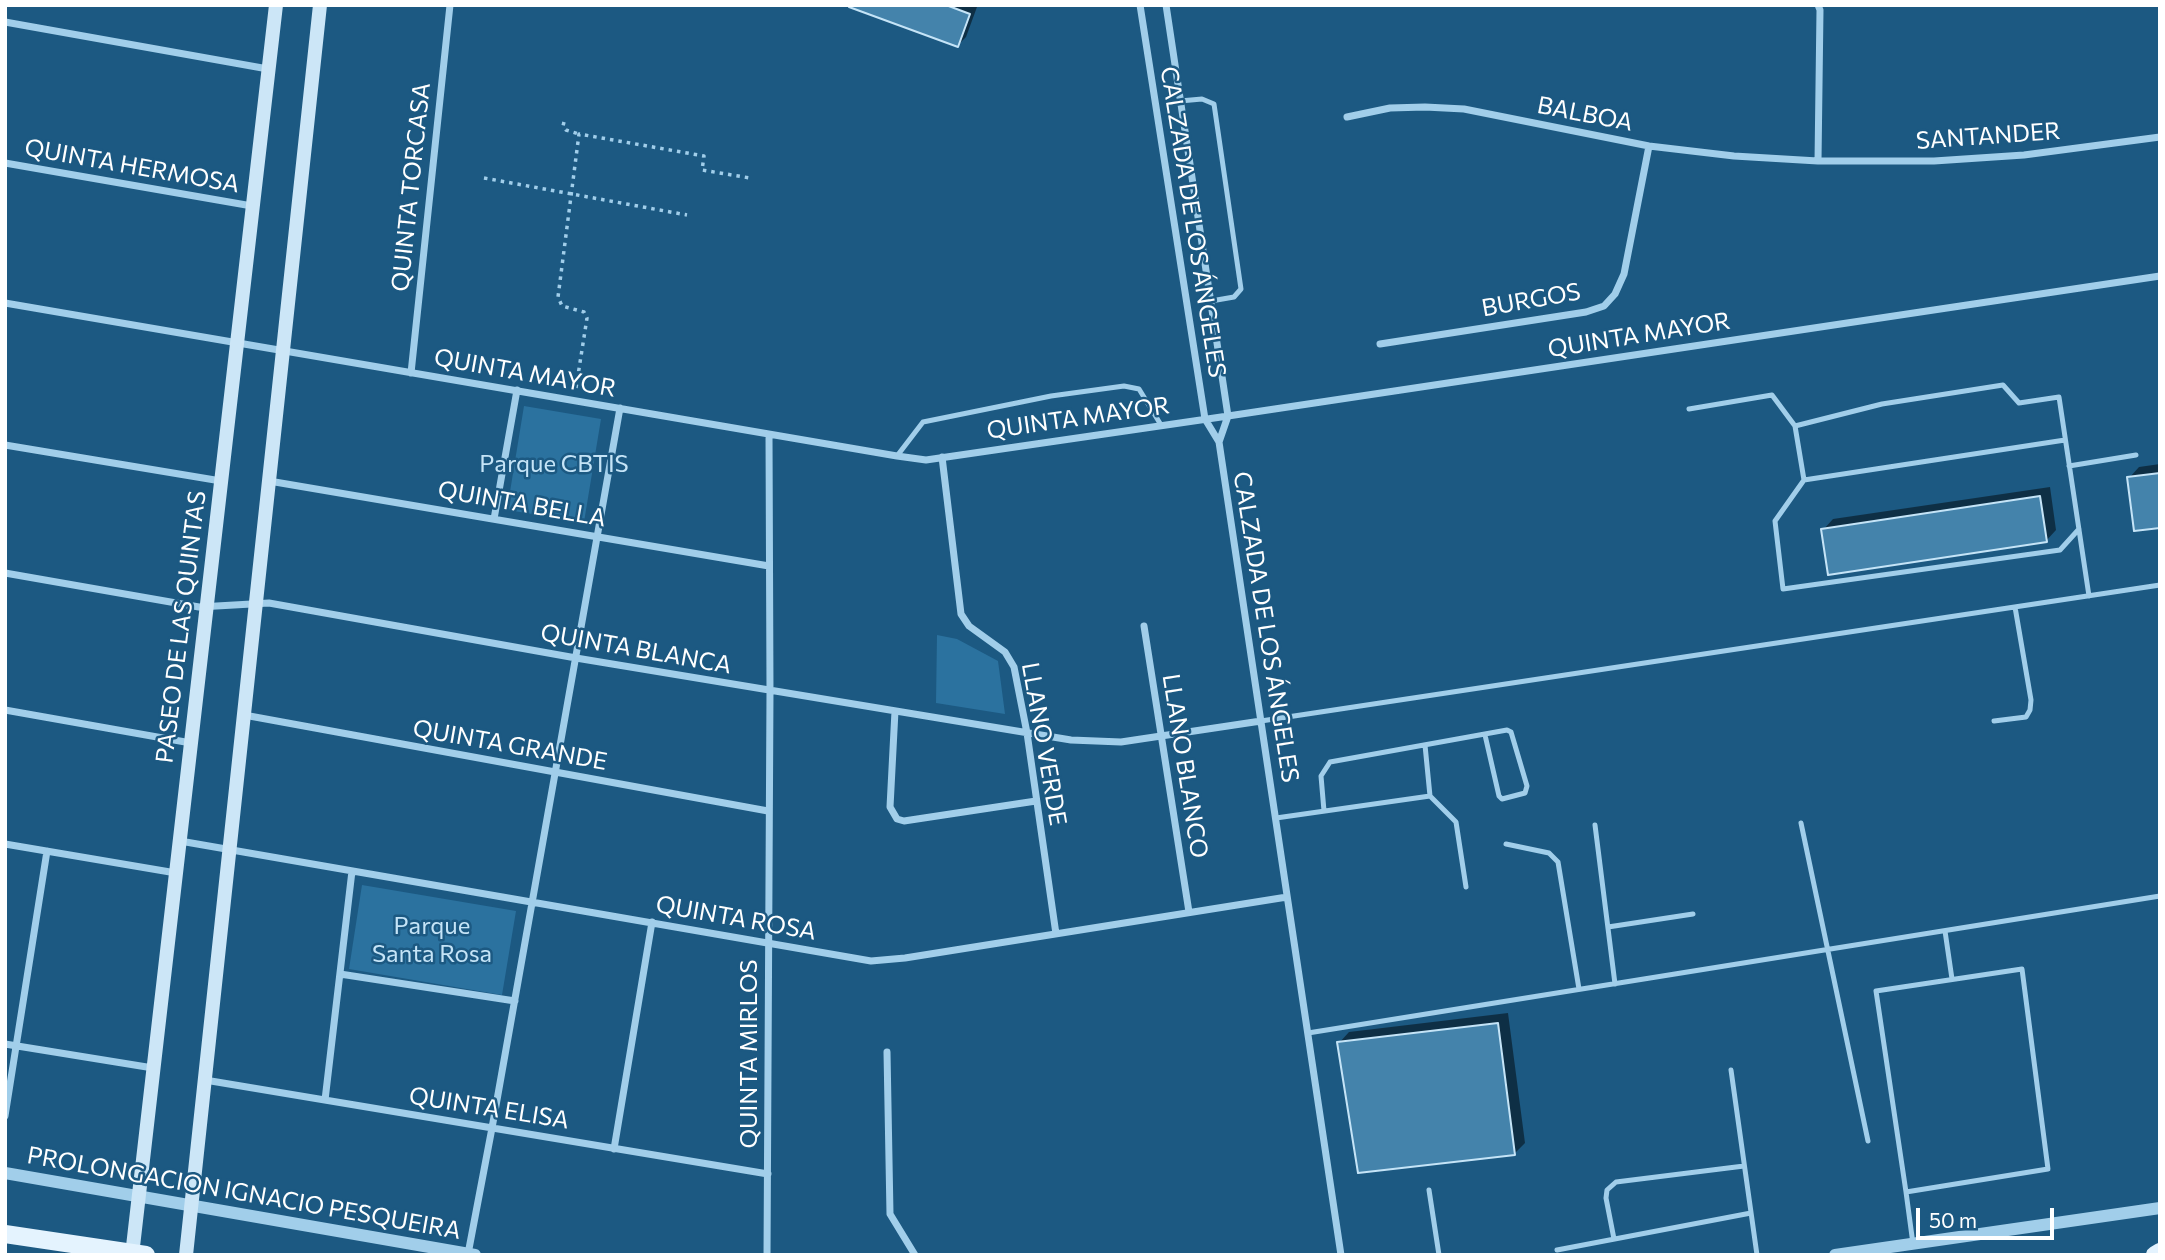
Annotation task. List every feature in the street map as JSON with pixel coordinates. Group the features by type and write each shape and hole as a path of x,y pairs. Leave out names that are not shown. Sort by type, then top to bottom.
{"main road":[{"name":"PASEO DE LAS QUINTAS","path":"137,1254 138,1196 276,5"},
{"path":"186,1255 320,5"},
{"path":"5,1234 137,1254"},
{"path":"2155,1255 2160,1252"}],"street":[{"name":"QUINTA TORCASA","path":"411,373 450,5"},
{"name":"CALZADA DE LOS ÁNGELES","path":"1140,5 1205,419 1219,442 1341,1255"},
{"name":"CALZADA DE LOS ÁNGELES","path":"1166,5 1228,416 1219,442"},
{"path":"1818,160 1820,7"},
{"path":"5,22 269,69"},
{"name":"BALBOA","path":"1347,117 1390,108 1464,109 1648,146 1734,156 1818,160"},
{"name":"SANTANDER","path":"1818,160 1934,161 2024,155 2160,137"},
{"name":"BURGOS","path":"1380,344 1586,312 1604,306 1615,294 1624,274 1648,146"},
{"name":"QUINTA HERMOSA","path":"5,163 253,207"},
{"name":"QUINTA MAYOR","path":"5,303 926,460 2160,276"},
{"path":"494,519 517,390"},
{"path":"472,1254 620,408"},
{"name":"QUINTA MIRLOS","path":"767,1255 769,434"},
{"path":"5,445 221,481"},
{"name":"LLANO VERDE","path":"942,457 961,614 970,626 1005,652 1014,667 1027,733 1056,934"},
{"name":"QUINTA BELLA","path":"269,481 769,566"},
{"name":"QUINTA BLANCA","path":"5,573 207,607 270,603 770,691 1093,742 1121,742 1261,721"},
{"name":"LLANO BLANCO","path":"1143,626 1189,912"},
{"path":"5,710 191,743"},
{"path":"895,711 890,807 897,819 904,821 1036,802"},
{"name":"QUINTA GRANDE","path":"244,715 768,811"},
{"name":"QUINTA ROSA","path":"180,841 768,942 856,960 885,961 1287,897"},
{"path":"5,844 176,873"},
{"path":"5,1116 47,851"},
{"path":"325,1100 352,871"},
{"path":"614,1149 652,922"},
{"path":"340,974 515,1002"},
{"path":"5,1044 153,1068"},
{"path":"887,1052 890,1214 915,1255"},
{"name":"QUINTA ELISA","path":"205,1080 768,1174"},
{"name":"PROLONGACION IGNACIO PESQUEIRA","path":"5,1173 472,1254"},
{"path":"1835,1255 2160,1208"}],"lane":[{"path":"1181,101 1202,99 1214,104 1241,289 1234,297 1211,301"},
{"path":"1795,426 1882,404 2003,385 2019,403 2059,397 2089,596"},
{"path":"897,456 922,422 1051,396 1124,386 1139,388 1161,425"},
{"path":"1689,409 1772,395 1795,426 1804,480 1774,522 1783,589 2060,550 2079,528"},
{"path":"1804,480 2065,440"},
{"path":"2069,466 2136,455"},
{"path":"1261,721 2160,585"},
{"path":"1994,721 2026,717 2030,710 2031,700 2015,607"},
{"path":"1324,811 1321,776 1330,762 1507,730 1511,732 1527,786 1525,793 1502,799 1499,796 1485,735"},
{"path":"1425,745 1430,796 1456,822 1466,887"},
{"path":"1276,818 1430,796"},
{"path":"1801,823 1868,1141"},
{"path":"1595,825 1615,984"},
{"path":"1506,844 1549,853 1558,862 1579,989"},
{"path":"1308,1033 2160,897"},
{"path":"1608,927 1693,914"},
{"path":"1945,931 1952,979"},
{"path":"1906,1192 2048,1169 2022,969 1877,991 1913,1244"},
{"path":"1731,1070 1757,1255"},
{"path":"1614,1239 1606,1198 1607,1190 1616,1182 1744,1166"},
{"path":"1429,1190 1439,1255"},
{"path":"1557,1250 1751,1213"}],"path":[{"path":"564,122 566,130 579,134 704,156 702,170 750,178"},
{"path":"575,401 587,318 584,312 562,306 558,297 579,134"},
{"path":"484,178 687,215"}],"green space":[{"name":"Parque CBTIS","path":"524,406 601,419 584,522 507,510"},
{"path":"937,635 957,639 998,661 1005,714 936,703"},
{"name":"Parque Santa Rosa","path":"362,885 516,911 502,995 349,969"}],"building":[{"path":"946,5 970,14 958,47 849,7"},
{"path":"2160,473 2160,528 2134,531 2127,477"},
{"path":"2040,496 2047,542 1828,575 1821,529"},
{"path":"1498,1023 1515,1155 1358,1173 1337,1042"}]}
